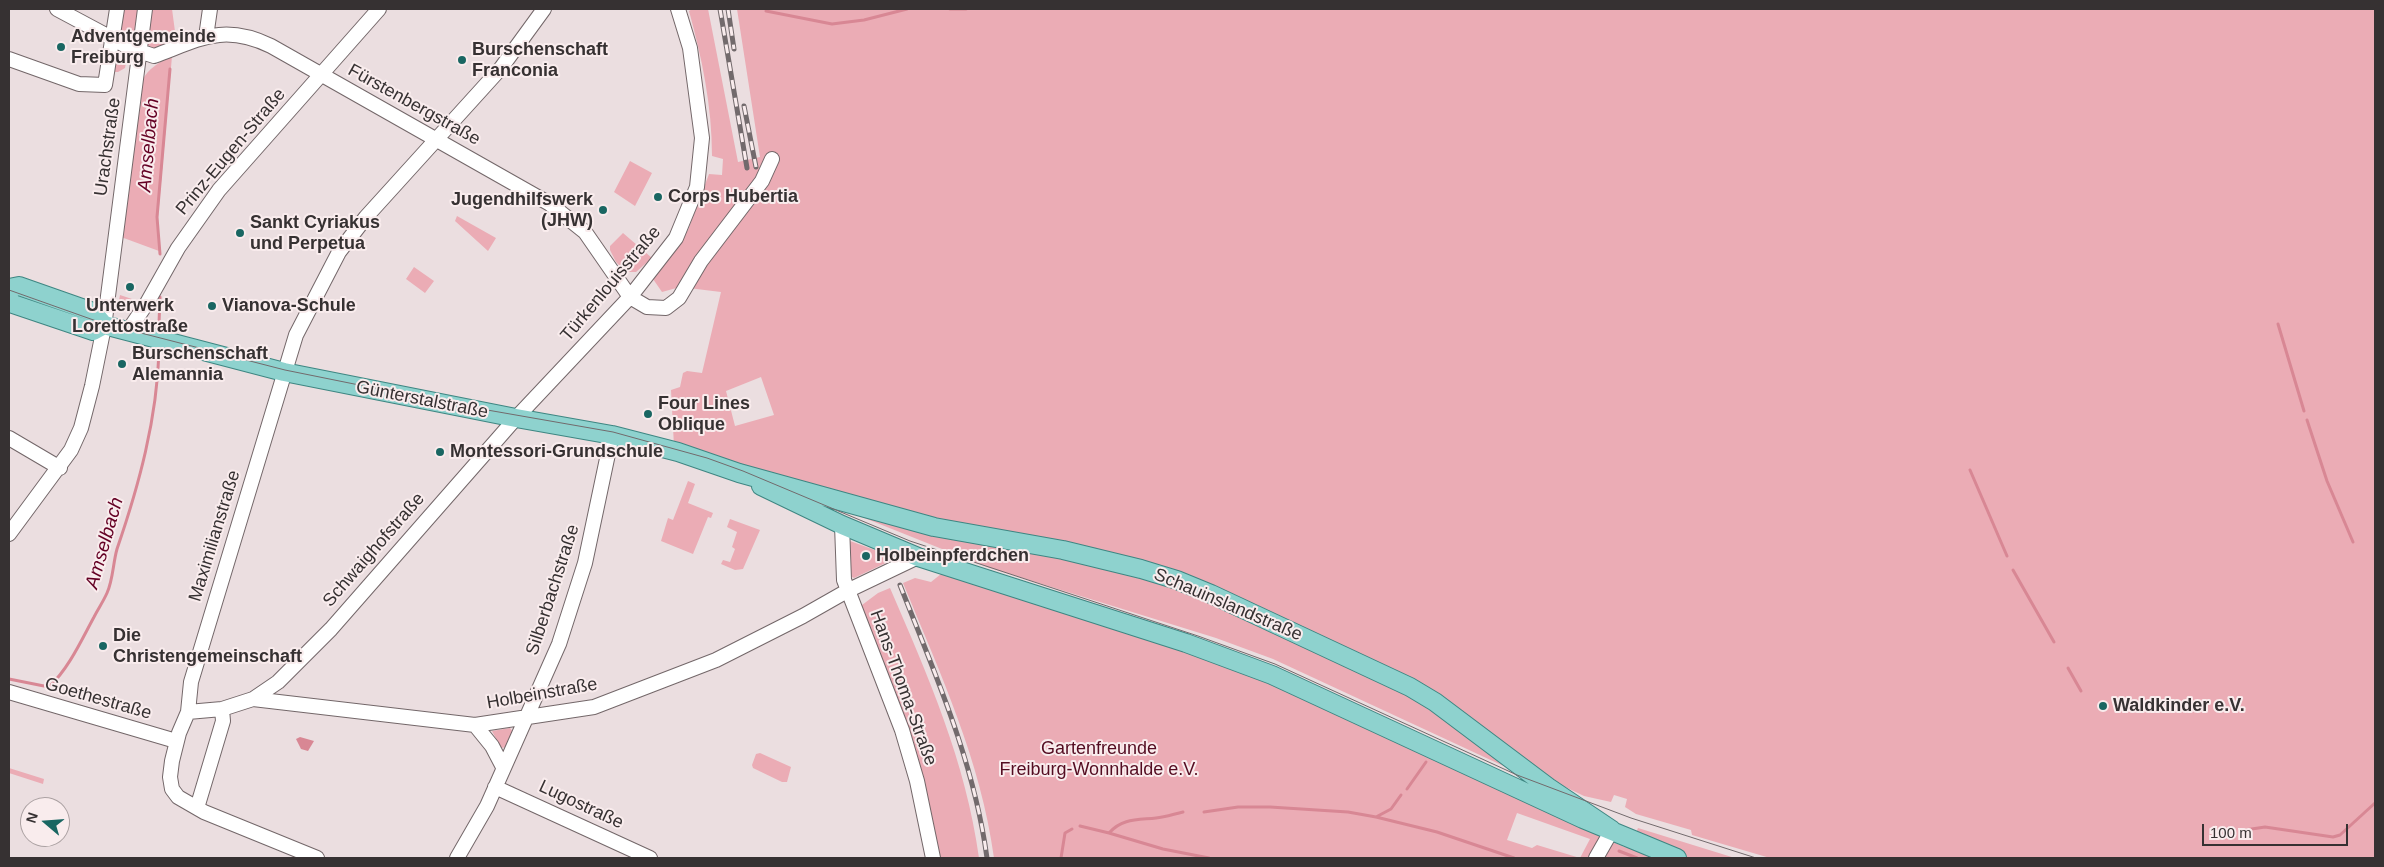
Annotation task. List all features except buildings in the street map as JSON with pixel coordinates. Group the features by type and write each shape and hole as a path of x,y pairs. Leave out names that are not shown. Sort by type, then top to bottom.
{"main road":[{"name":"Günterstalstraße","path":"9,288 19,286 93,312 104,325 284,372 612,435 678,452 739,473 797,489"},
{"name":"Günterstalstraße","path":"9,299 12,304 93,331 104,325"},
{"name":"Günterstalstraße","path":"739,473 750,481 842,526 918,557"},
{"name":"Schauinslandstraße","path":"797,489 934,527 1109,560 1177,580 1410,687 1435,702 1519,765 1612,830"},
{"name":"Schauinslandstraße","path":"918,557 1186,643 1263,671 1334,702 1499,780 1677,858"},
{"path":"1499,780 1515,778 1519,765"}],"street":[{"path":"57,9 140,53"},
{"path":"9,59 79,84 105,85 117,9"},
{"name":"Urachstraße","path":"9,534 60,468 81,428 92,386 109,290 145,9"},
{"path":"206,37 210,9"},
{"name":"Prinz-Eugen-Straße","path":"128,331 147,303 178,248 213,197 379,9"},
{"name":"Maximilianstraße","path":"198,808 178,797 172,789 170,777 176,741 188,712 191,682 296,335 339,252 366,217 501,68 544,9"},
{"name":"Türkenlouisstraße","path":"516,418 630,297 676,238 690,207 700,170 701,122 690,48 678,9"},
{"name":"Fürstenbergstraße","path":"140,53 154,56 206,37 244,35 271,46 550,204 585,232 630,297"},
{"path":"630,297 656,309 666,308 673,304 700,261 762,181 772,159"},
{"name":"Schwaighofstraße","path":"253,699 278,682 331,629 516,418"},
{"name":"Silberbachstraße","path":"457,858 476,827 559,644 585,564 612,435"},
{"path":"9,438 60,468"},
{"path":"842,526 844,580 847,591"},
{"name":"Holbeinstraße","path":"188,712 222,709 253,699 475,725 594,707 685,673 803,616 847,591 918,557"},
{"name":"Hans-Thoma-Straße","path":"847,591 902,730 917,781 933,858"},
{"name":"Goethestraße","path":"9,692 176,741"},
{"path":"222,709 223,721 198,808 317,858"},
{"path":"475,725 492,746 503,767"},
{"name":"Lugostraße","path":"495,787 650,858"},
{"path":"1596,858 1612,830"}],"green space":[{"path":"120,9 140,9 136,37 130,39 117,31"},
{"path":"152,9 172,9 176,39 172,46 154,52 148,49 145,43 149,32"},
{"path":"692,9 708,9 738,162 760,157 737,9 2375,9 2375,858 1770,858 1692,835 1691,830 1636,814 1625,807 1627,799 1614,795 1611,802 1584,796 1557,783 1510,769 1273,659 1216,638 987,567 797,491 674,446 671,390 680,387 683,373 687,371 702,373 721,292 680,287 662,292 653,279 688,230 709,174 722,175 723,159 712,156 712,137 705,82 689,11","holes":["761,377 774,415 735,426 726,391"]},
{"path":"117,50 127,58 125,68 118,72 113,72"},
{"path":"172,56 158,218 159,251 121,237 142,81 151,69"},
{"path":"630,161 652,173 635,206 614,192"},
{"path":"457,216 496,238 488,251 455,221"},
{"path":"623,233 652,258 636,272 626,272 616,262 610,250 610,246"},
{"path":"414,267 434,281 425,293 406,279"},
{"path":"120,295 135,300 132,305 122,312 117,310"},
{"path":"688,481 695,484 688,503 713,513 711,518 708,517 693,554 661,541 668,518 673,520"},
{"path":"730,519 760,530 743,569 735,570 721,564 723,560 730,562 735,549 732,547 737,532 727,527"},
{"path":"850,541 894,557 894,559 854,578 850,576"},
{"name":"Gartenfreunde Freiburg-Wonnhalde e.V.","path":"941,574 1226,664 1624,847 1630,848 1638,828 1735,858 1580,858 994,858 980,787 969,752 945,684 903,583 915,578 931,582","holes":["1517,813 1590,839 1580,858 1537,845 1532,848 1507,840"]},
{"path":"890,588 944,720 965,788 979,858 937,858 862,617 862,605 878,593"},
{"path":"510,728 513,732 507,747 501,748 492,731"},
{"path":"760,753 791,767 787,782 782,782 753,768 752,765 756,754"},
{"path":"9,768 44,779 43,784 9,773"}],"shaded area":[{"path":"300,737 314,741 308,751 301,749 296,739"}],"waterway":[{"path":"766,11 832,24 864,20 907,9"},
{"path":"950,9 966,9"},
{"name":"Amselbach","path":"160,254 157,217 170,69"},
{"name":"Amselbach","path":"159,323 160,297"},
{"path":"2278,324 2304,411"},
{"name":"Amselbach","path":"9,679 49,687 69,663 107,593 111,583 117,549 133,501 146,452 155,402 159,351"},
{"path":"2307,420 2327,481 2353,542"},
{"path":"1970,470 2007,556"},
{"path":"2013,570 2054,642"},
{"path":"2068,668 2081,691"},
{"path":"1407,789 1426,762"},
{"path":"1204,812 1238,807 1270,807 1348,812 1376,817 1391,809 1401,795"},
{"path":"2245,830 2265,827 2333,837 2340,835 2375,803"},
{"path":"1080,826 1109,833 1125,822 1159,818 1183,812"},
{"path":"1376,817 1437,832 1514,858"},
{"path":"1061,858 1065,833 1072,829"},
{"path":"1109,833 1163,849 1209,858"},
{"path":"1619,851 1637,858"}],"tram line":[{"path":"9,290 102,323 285,370 453,404 613,432 707,458 743,471 910,541 1198,636 1275,664 1517,775 1631,818 1756,858"}],"railway":[{"path":"720,9 747,168"},
{"path":"728,9 734,49"},
{"path":"744,106 756,167"},
{"path":"900,585 952,718 963,752 981,822 987,858"}],"place":[{"name":"Adventgemeinde Freiburg","path":"61,47"},
{"name":"Burschenschaft Franconia","path":"462,60"},
{"name":"Corps Hubertia","path":"658,197"},
{"name":"Jugendhilfswerk (JHW)","path":"603,210"},
{"name":"Sankt Cyriakus und Perpetua","path":"240,233"},
{"name":"Unterwerk Lorettostraße","path":"130,287"},
{"name":"Vianova-Schule","path":"212,306"},
{"name":"Burschenschaft Alemannia","path":"122,364"},
{"name":"Four Lines Oblique","path":"648,414"},
{"name":"Montessori-Grundschule","path":"440,452"},
{"name":"Holbeinpferdchen","path":"866,556"},
{"name":"Die Christengemeinschaft","path":"103,646"},
{"name":"Waldkinder e.V.","path":"2103,706"}]}
